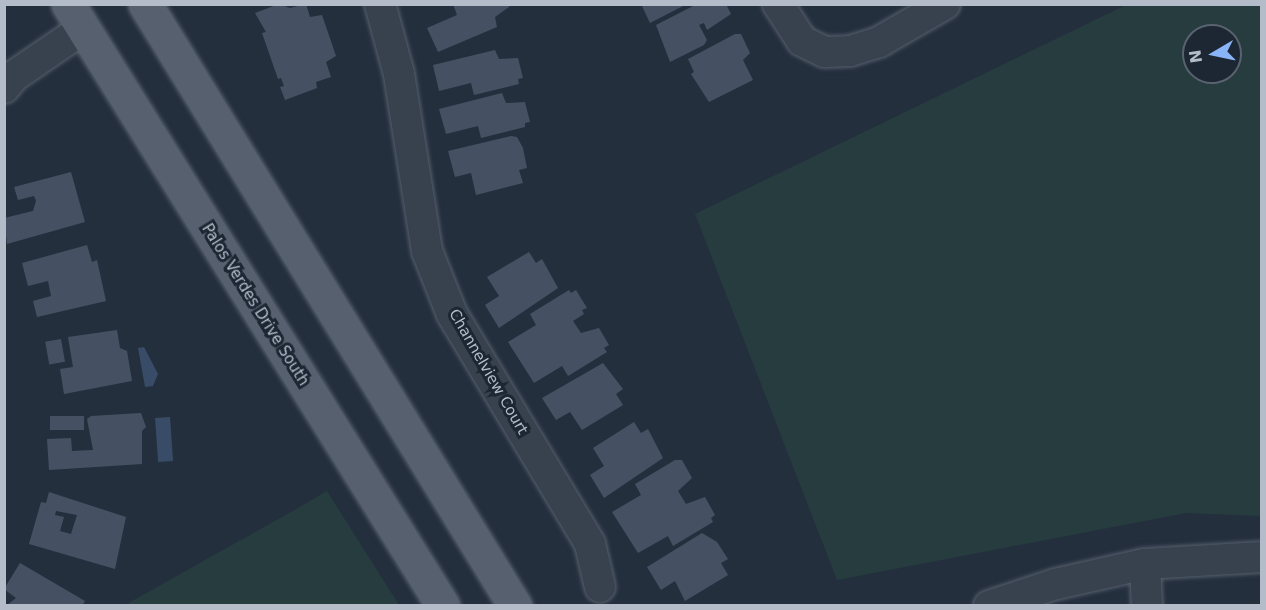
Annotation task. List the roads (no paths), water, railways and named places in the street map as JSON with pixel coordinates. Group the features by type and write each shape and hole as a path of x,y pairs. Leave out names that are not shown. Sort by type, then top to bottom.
{"main road":[{"path":"146,4 515,606"},
{"name":"Palos Verdes Drive South","path":"75,17 443,606"}],"street":[{"name":"Channelview Court","path":"380,4 399,74 427,251 452,314 590,544 600,586"},
{"path":"778,4 802,41 825,52 850,51 879,42 945,4"},
{"path":"4,88 75,17"},
{"path":"989,606 1056,584 1145,564 1262,557"},
{"path":"1145,564 1147,606"}],"water":[{"path":"144,347 158,374 153,386 145,387 138,348"},
{"path":"170,417 173,461 158,462 155,418"}]}
